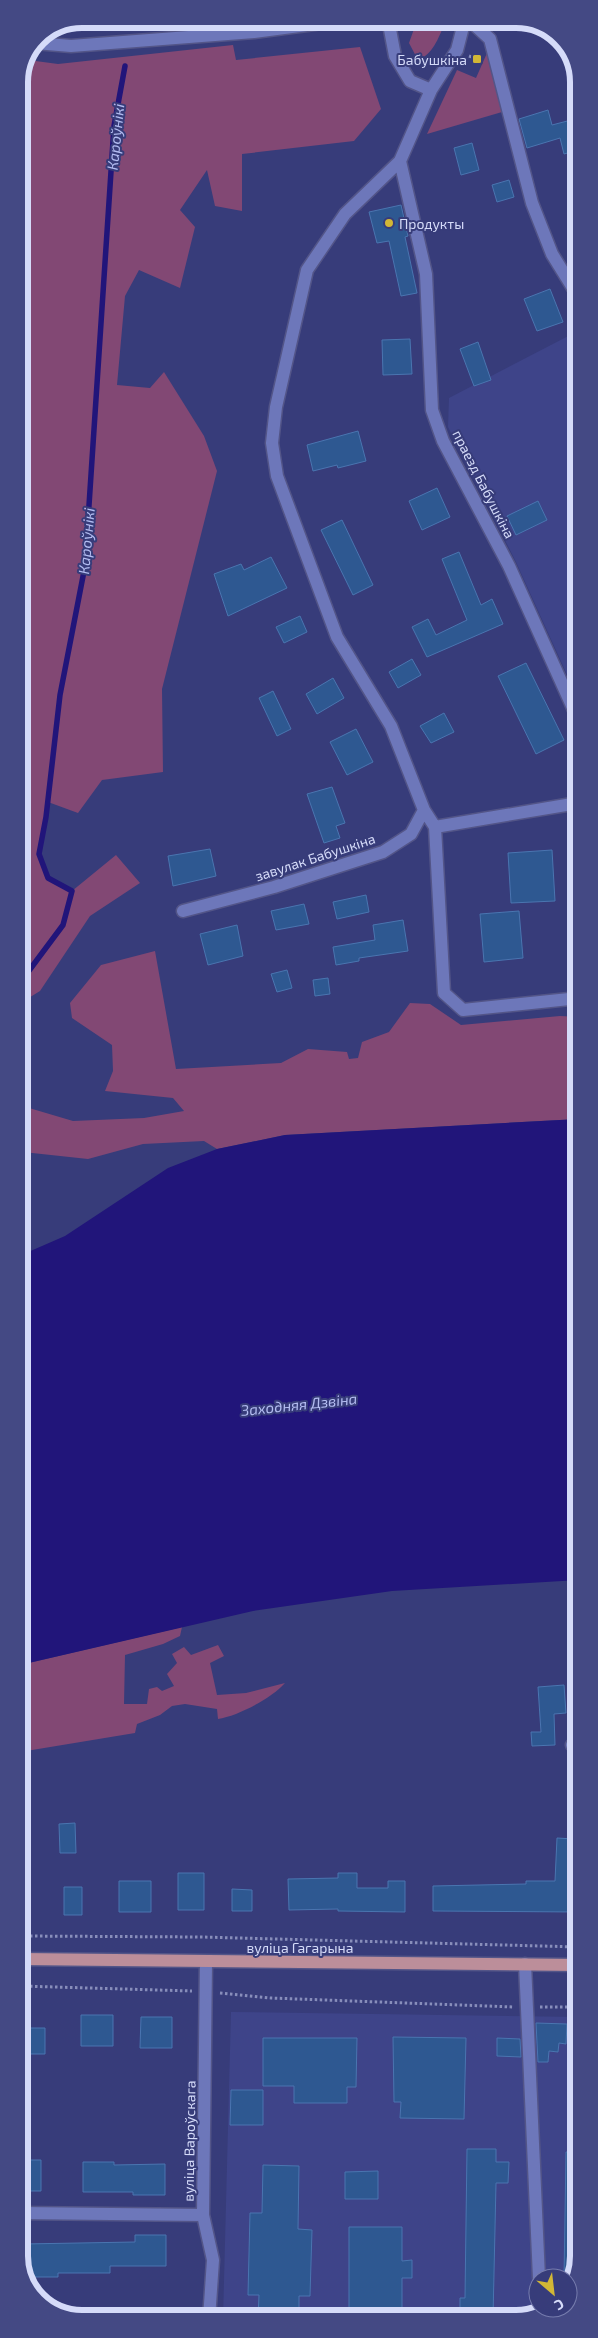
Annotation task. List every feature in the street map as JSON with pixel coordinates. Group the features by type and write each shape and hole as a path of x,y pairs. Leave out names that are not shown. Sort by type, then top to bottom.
{"main road":[{"name":"вуліца Гагарына","path":"28,1960 570,1965"}],"street":[{"path":"43,44 71,46 284,28"},
{"path":"390,28 395,56 410,81 431,90"},
{"path":"463,28 457,50 431,90 400,161 345,214 307,270 276,407 272,443 277,476 337,637 391,726 424,810 435,827 444,993 463,1010 570,999"},
{"path":"477,28 490,39 532,203 552,254 570,283"},
{"name":"праезд Бабушкіна","path":"400,161 426,274 432,410 443,441 509,566 570,701"},
{"path":"435,827 570,804"},
{"name":"завулак Бабушкіна","path":"183,911 274,887 383,852 411,834 424,810"},
{"name":"вуліца Вароўскага","path":"206,1962 203,2215 213,2260 210,2310"},
{"path":"526,1964 539,2268"},
{"path":"28,2213 203,2215"}],"path":[{"path":"28,1936 201,1937 570,1946"},
{"path":"28,1986 206,1991 270,1998 527,2008 570,2007"}],"shaded area":[{"path":"443,28 428,54 418,60 409,43 414,29"},
{"path":"233,45 236,60 360,47 381,109 354,141 242,154 242,211 215,206 207,170 180,210 195,227 180,288 139,270 125,296 117,385 150,388 164,372 204,436 217,471 162,689 163,772 102,780 78,813 48,802 40,853 48,878 72,891 116,855 140,883 90,916 40,991 28,998 28,482 31,478 28,473 28,82 32,61 58,64"},
{"path":"487,53 502,112 427,134 457,70 476,78"},
{"path":"570,335 570,681 516,562 448,427 449,398"},
{"path":"155,951 176,1069 281,1063 308,1049 347,1052 349,1059 358,1058 362,1042 389,1032 410,1003 430,1004 461,1025 570,1017 570,1119 285,1135 217,1149 204,1141 143,1144 88,1159 28,1153 28,1108 73,1121 144,1118 184,1111 173,1098 105,1091 113,1071 112,1045 72,1018 70,1003 101,965"},
{"path":"182,1627 180,1636 163,1644 125,1655 124,1704 147,1704 149,1689 157,1687 162,1691 174,1686 167,1674 177,1663 172,1654 184,1647 191,1655 218,1645 224,1656 210,1663 217,1695 246,1693 285,1683 272,1695 245,1710 226,1717 218,1719 217,1709 185,1704 172,1706 160,1715 137,1724 135,1733 28,1751 28,1663"},
{"path":"231,2012 570,2017 569,2268 528,2268 528,2309 223,2310"}],"water":[{"name":"Заходняя Дзвіна","path":"570,1119 570,1581 392,1591 253,1611 28,1663 28,1252 65,1236 168,1168 217,1149 285,1135"}],"building":[{"path":"548,110 552,125 570,120 570,152 564,154 560,138 527,148 519,119"},
{"path":"472,143 479,170 461,175 454,148"},
{"path":"509,180 514,197 497,202 492,185"},
{"path":"401,205 408,236 405,237 417,293 401,296 389,241 377,243 369,212"},
{"path":"550,289 563,322 537,331 524,299"},
{"path":"410,339 412,374 383,375 382,340"},
{"path":"478,342 491,380 474,386 460,349"},
{"path":"358,431 366,461 338,468 337,465 313,471 307,445"},
{"path":"437,488 450,517 422,530 409,501"},
{"path":"538,501 547,520 516,535 507,516"},
{"path":"342,520 373,585 353,595 321,530"},
{"path":"459,552 481,605 492,599 503,624 427,657 412,627 428,619 436,635 467,620 442,559"},
{"path":"271,557 287,588 228,616 214,574 241,564 244,570"},
{"path":"300,616 307,632 284,643 276,627"},
{"path":"412,659 421,675 398,688 389,672"},
{"path":"526,663 564,740 536,754 498,676"},
{"path":"333,678 344,698 317,714 306,694"},
{"path":"273,691 291,729 277,736 259,698"},
{"path":"444,713 454,732 431,743 420,726"},
{"path":"356,729 373,762 347,775 330,742"},
{"path":"332,787 345,823 336,826 340,838 324,843 307,794"},
{"path":"210,849 216,876 173,886 168,856"},
{"path":"552,850 555,901 511,903 508,853"},
{"path":"366,895 369,912 337,919 333,902"},
{"path":"304,904 309,924 276,930 271,911"},
{"path":"519,911 523,958 484,962 480,914"},
{"path":"403,920 408,951 359,958 359,961 336,965 333,947 375,940 373,925"},
{"path":"237,925 243,956 208,965 200,934"},
{"path":"287,970 292,988 277,992 271,974"},
{"path":"328,978 330,994 315,996 313,980"},
{"path":"564,1685 566,1713 554,1714 555,1745 532,1746 531,1732 541,1732 538,1687"},
{"path":"75,1823 76,1853 60,1853 59,1824"},
{"path":"557,1838 570,1839 570,1912 433,1911 433,1886 526,1884 526,1881 555,1881"},
{"path":"178,1873 204,1873 204,1910 178,1910"},
{"path":"338,1873 357,1873 357,1888 388,1888 388,1881 405,1881 405,1912 338,1911 338,1909 289,1910 288,1879 338,1878"},
{"path":"119,1881 151,1881 151,1912 119,1912"},
{"path":"64,1887 82,1887 82,1915 64,1915"},
{"path":"232,1889 252,1890 252,1911 232,1911"},
{"path":"81,2015 113,2015 113,2046 81,2046"},
{"path":"141,2017 172,2017 172,2048 140,2048"},
{"path":"536,2023 567,2024 566,2044 559,2043 558,2052 549,2051 548,2062 538,2062"},
{"path":"28,2028 45,2028 45,2054 30,2054 30,2048 28,2048"},
{"path":"393,2037 466,2038 464,2119 400,2118 401,2102 394,2102"},
{"path":"263,2038 357,2038 356,2087 347,2087 347,2103 294,2103 294,2086 263,2086"},
{"path":"497,2038 520,2039 521,2057 497,2056"},
{"path":"231,2090 263,2090 263,2125 230,2125"},
{"path":"467,2149 496,2149 496,2162 509,2162 508,2183 496,2183 493,2310 460,2310 460,2298 465,2298"},
{"path":"566,2152 570,2152 569,2268 564,2268"},
{"path":"28,2160 41,2160 41,2191 28,2191"},
{"path":"83,2162 114,2162 114,2165 165,2164 165,2195 133,2195 133,2192 83,2192"},
{"path":"263,2165 299,2166 298,2229 312,2230 310,2296 299,2296 299,2310 258,2310 259,2295 248,2295 250,2213 262,2213"},
{"path":"378,2171 378,2199 345,2199 345,2172"},
{"path":"349,2227 402,2227 402,2261 412,2260 412,2278 402,2278 402,2310 349,2310"},
{"path":"135,2235 166,2235 166,2266 110,2266 110,2273 58,2273 58,2277 32,2277 30,2274 28,2244 135,2242"}],"waterway":[{"name":"Кароўнікі","path":"28,972 63,925 72,891 48,878 39,854 46,817 60,695 85,566 114,126 125,66"}],"place":[{"name":"Бабушкіна","path":"477,59"},
{"name":"Продукты","path":"389,223"}]}
